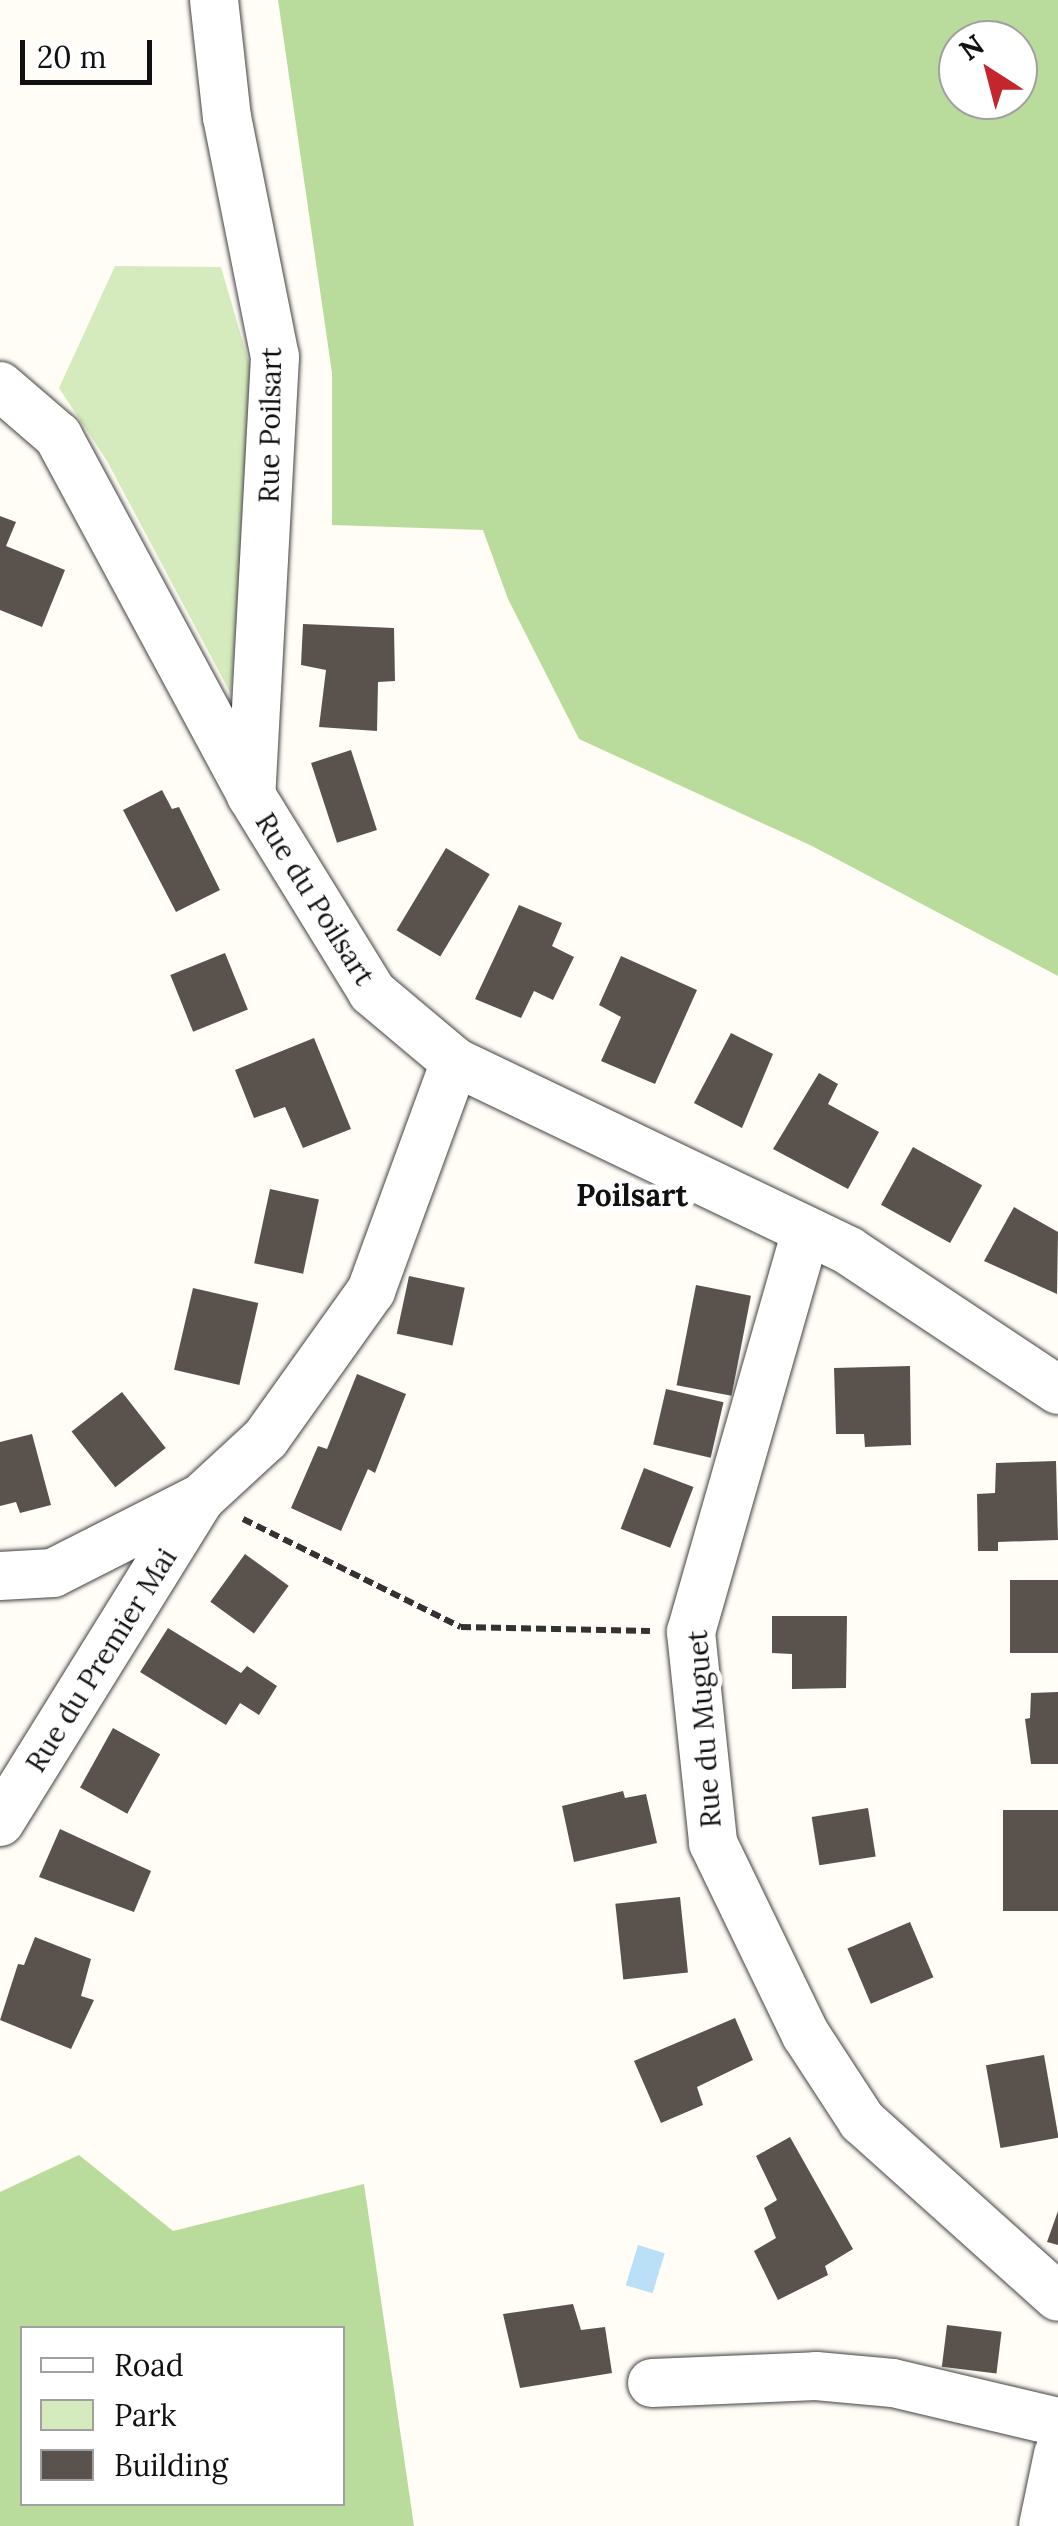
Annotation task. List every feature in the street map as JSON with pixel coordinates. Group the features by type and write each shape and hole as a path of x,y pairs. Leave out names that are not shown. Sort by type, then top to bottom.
{"street":[{"name":"Rue Poilsart","path":"214,0 226,117 276,356 251,795"},
{"name":"Rue du Poilsart","path":"0,386 58,436 251,795 372,992 455,1062 848,1251 1058,1390"},
{"name":"Rue du Premier Mai","path":"0,1822 201,1498 266,1438 371,1291 455,1062"},
{"name":"Rue du Muguet","path":"806,1231 691,1632 713,1844 806,2035 862,2121 1058,2297"},
{"name":"Rue du Premier Mai","path":"0,1576 54,1573 201,1498"},
{"path":"652,2383 835,2378 893,2383 1058,2422"},
{"path":"1043,2526 1058,2454"}],"path":[{"path":"201,1498 461,1627 691,1632"}],"green space":[{"path":"278,0 1058,0 1058,976 812,846 579,739 508,599 483,530 332,525 332,373"},
{"path":"115,266 221,267 253,377 231,694 107,461 59,388"},
{"path":"79,2155 173,2231 364,2184 414,2526 0,2526 0,2192"}],"water":[{"path":"638,2245 665,2253 652,2293 626,2285"}],"building":[{"path":"0,516 16,522 6,546 65,570 42,627 0,610"},
{"path":"303,624 394,628 395,681 378,682 377,731 319,727 326,670 301,665"},
{"path":"351,750 377,830 337,843 311,763"},
{"path":"162,790 172,809 179,807 220,890 176,912 123,810"},
{"path":"446,848 490,874 440,957 397,930"},
{"path":"519,905 562,923 552,946 574,957 553,1000 534,991 521,1018 475,999"},
{"path":"225,953 248,1010 193,1032 170,975"},
{"path":"621,956 697,990 655,1084 601,1061 621,1017 599,1005"},
{"path":"731,1033 773,1054 742,1128 694,1103"},
{"path":"314,1038 351,1129 303,1148 285,1107 254,1118 235,1070"},
{"path":"819,1073 838,1084 828,1104 879,1132 848,1189 773,1149"},
{"path":"913,1147 982,1185 950,1243 881,1205"},
{"path":"270,1189 319,1199 303,1274 254,1263"},
{"path":"1014,1207 1058,1232 1057,1294 984,1261"},
{"path":"409,1276 465,1288 452,1346 397,1334"},
{"path":"696,1285 751,1296 732,1396 677,1385"},
{"path":"193,1288 258,1303 239,1385 174,1370"},
{"path":"910,1366 911,1445 865,1447 864,1434 836,1434 834,1368"},
{"path":"357,1374 406,1394 375,1473 368,1469 341,1531 291,1508 318,1446 327,1449"},
{"path":"666,1389 723,1402 711,1458 653,1445"},
{"path":"122,1392 166,1448 115,1487 72,1431"},
{"path":"32,1434 51,1505 20,1513 16,1502 0,1506 0,1442"},
{"path":"1056,1461 1058,1540 998,1542 998,1551 978,1551 977,1494 995,1493 996,1463"},
{"path":"644,1468 693,1487 670,1548 621,1529"},
{"path":"245,1554 289,1586 254,1633 210,1602"},
{"path":"1010,1580 1058,1580 1058,1653 1010,1653"},
{"path":"772,1616 847,1616 846,1688 792,1689 792,1654 772,1653"},
{"path":"168,1628 241,1673 247,1666 277,1686 259,1715 240,1703 226,1725 140,1672"},
{"path":"1058,1692 1058,1764 1031,1764 1025,1719 1030,1718 1031,1693"},
{"path":"113,1728 160,1754 127,1814 80,1787"},
{"path":"623,1791 625,1798 646,1794 657,1843 574,1862 562,1806"},
{"path":"868,1808 876,1856 819,1865 812,1817"},
{"path":"1003,1810 1058,1810 1058,1911 1003,1911"},
{"path":"60,1829 151,1871 134,1912 39,1877"},
{"path":"680,1897 688,1973 623,1979 615,1904"},
{"path":"910,1922 933,1977 871,2004 847,1949"},
{"path":"35,1937 91,1959 81,1996 94,2000 71,2049 0,2020 18,1964 24,1965"},
{"path":"735,2018 753,2060 697,2087 703,2105 661,2123 634,2061"},
{"path":"1044,2055 1058,2138 1000,2148 986,2065"},
{"path":"790,2137 853,2249 825,2266 828,2275 778,2300 754,2251 776,2238 764,2208 777,2200 756,2156"},
{"path":"1058,2211 1058,2245 1047,2242"},
{"path":"573,2304 581,2330 605,2327 612,2373 520,2388 503,2314"},
{"path":"947,2325 1002,2332 996,2373 942,2367"}],"district":[{"name":"Poilsart","path":"632,1195"}]}
